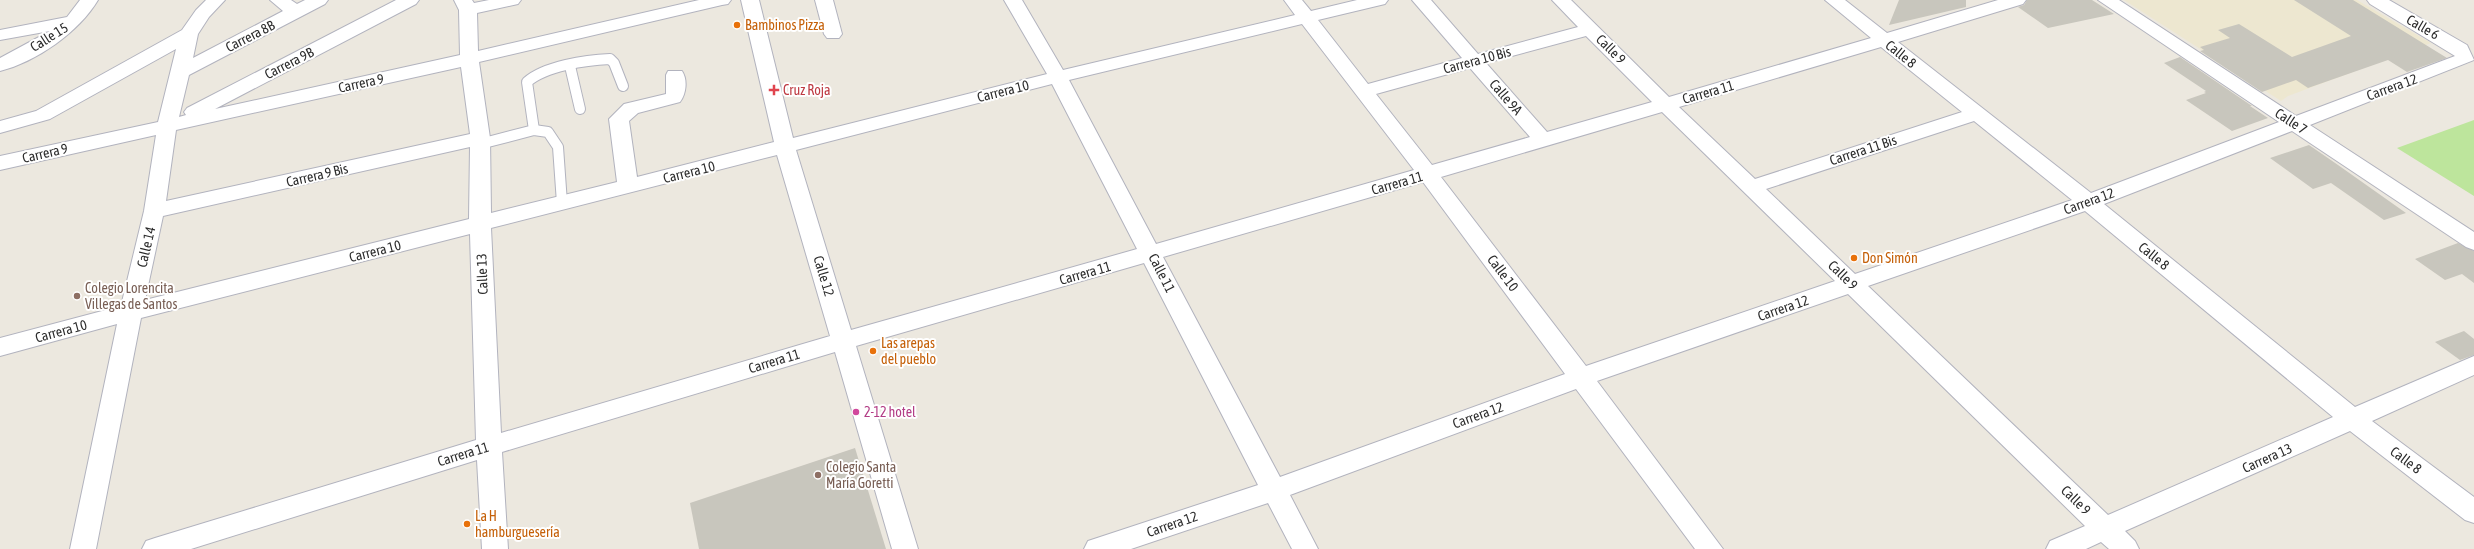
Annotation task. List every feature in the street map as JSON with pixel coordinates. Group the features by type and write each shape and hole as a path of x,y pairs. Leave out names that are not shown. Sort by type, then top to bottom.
{"street":[{"name":"Calle 15","path":"0,65 44,42 75,20 85,10 89,0"},
{"name":"Calle 14","path":"83,549 131,312 154,211 168,125 189,34 202,14 216,0"},
{"path":"279,0 296,12"},
{"name":"Carrera 8B","path":"181,71 319,0"},
{"name":"Carrera 9B","path":"168,125 410,0"},
{"path":"465,5 512,0"},
{"name":"Carrera 9","path":"0,163 469,59 658,7 722,0"},
{"name":"Calle 12","path":"750,0 786,147 905,549"},
{"path":"824,0 833,34"},
{"name":"Calle 11","path":"1013,0 1058,77 1152,254 1305,549"},
{"name":"Calle 10","path":"1293,0 1428,174 1710,549"},
{"name":"Carrera 10","path":"0,347 131,312 1058,77 1379,0"},
{"name":"Calle 9A","path":"1422,0 1543,140"},
{"name":"Calle 9","path":"1561,0 1665,104 2126,549"},
{"name":"Calle 8","path":"1834,0 1975,114 2088,202 2354,420 2474,512"},
{"name":"Carrera 11","path":"155,549 489,446 843,341 1428,174 2017,0"},
{"name":"Calle 7","path":"2107,0 2474,242"},
{"name":"Calle 6","path":"2376,0 2460,49 2466,58"},
{"name":"Calle 13","path":"465,5 469,59 480,141 480,224 489,446 495,549"},
{"path":"0,36 75,20"},
{"name":"Carrera 10 Bis","path":"1364,91 1590,29"},
{"path":"0,127 43,115 189,34"},
{"name":"Carrera 12","path":"1097,549 1274,490 1582,377 2088,202 2294,122 2466,58"},
{"path":"628,187 619,119 631,108 673,98 676,94 675,75"},
{"name":"Carrera 11 Bis","path":"1751,186 1975,114"},
{"name":"Carrera 9 Bis","path":"154,211 480,141"},
{"name":"Carrera 13","path":"2059,549 2354,420 2474,365"}],"lane":[{"path":"534,130 527,82 536,74 602,58 610,59 614,63 623,86"},
{"path":"570,66 580,109"},
{"path":"480,141 534,130 548,132 558,147 562,203"}],"shaded area":[{"path":"2124,0 2357,0 2431,43 2288,96 2281,101"}],"green space":[{"path":"2474,120 2474,196 2397,148"}],"building":[{"path":"1899,0 1966,0 1966,7 1889,25"},
{"path":"2027,0 2092,0 2114,14 2048,28 2018,7 2024,5"},
{"path":"2294,0 2353,0 2447,58 2407,72 2388,60 2308,88 2296,80 2262,92 2200,51 2204,50 2200,47 2230,38 2218,30 2239,24 2292,57 2351,36"},
{"path":"2180,57 2268,118 2232,131 2186,100 2206,93 2204,92 2206,91 2164,63"},
{"path":"2309,145 2406,213 2384,220 2331,183 2313,189 2270,158"},
{"path":"2458,243 2474,251 2474,283 2462,274 2445,280 2415,259"},
{"path":"2464,331 2474,339 2474,355 2460,360 2435,342"},
{"name":"Colegio Santa María Goretti","path":"855,448 886,549 699,549 690,503"}],"place":[{"name":"Bambinos Pizza","path":"737,25"},
{"name":"Cruz Roja","path":"774,90"},
{"name":"Don Simón","path":"1854,258"},
{"name":"Colegio Lorencita Villegas de Santos","path":"77,296"},
{"name":"Las arepas del pueblo","path":"873,351"},
{"name":"2-12 hotel","path":"856,412"},
{"name":"Colegio Santa María Goretti","path":"818,475"},
{"name":"La H hamburguesería","path":"467,524"}]}
